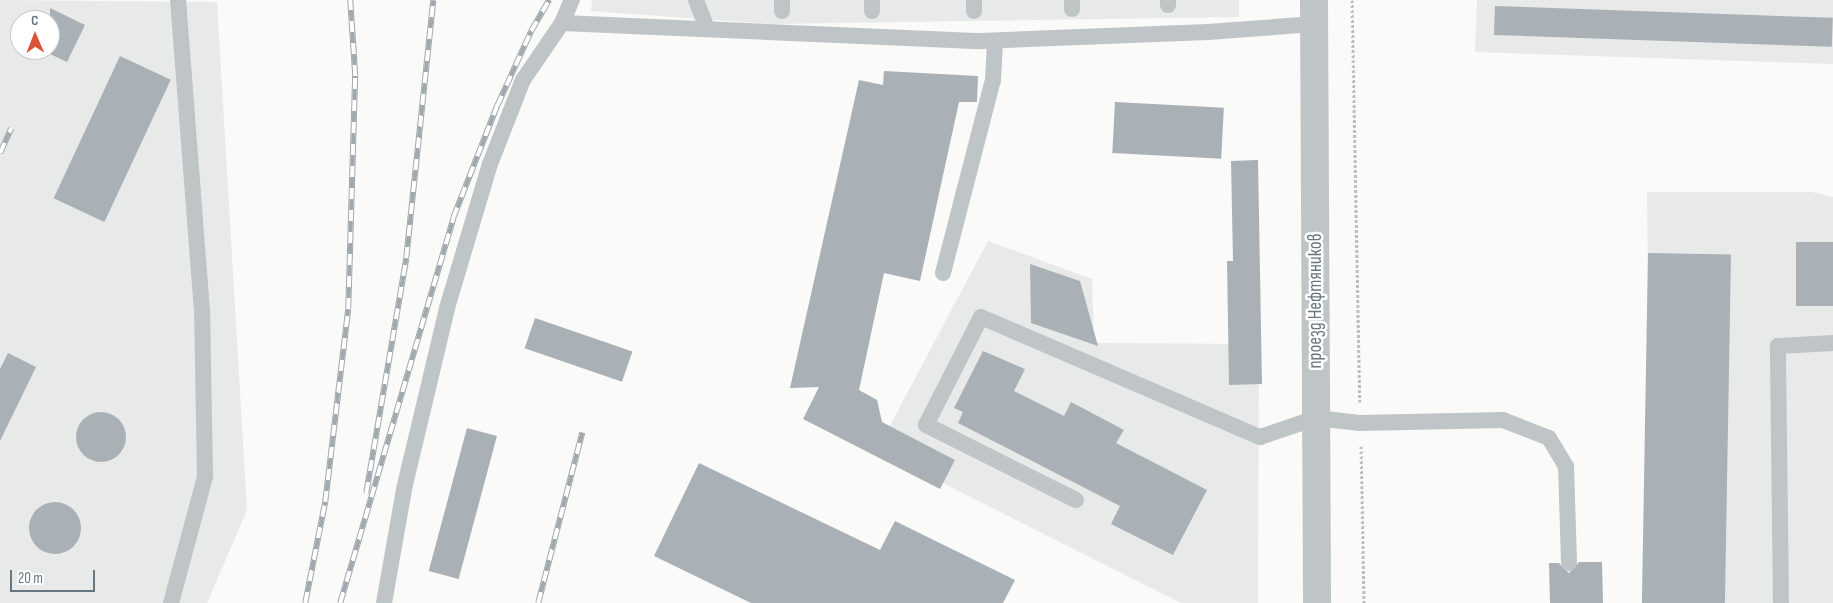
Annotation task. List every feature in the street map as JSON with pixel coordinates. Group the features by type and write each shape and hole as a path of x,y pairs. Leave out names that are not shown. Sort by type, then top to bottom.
{"street":[{"name":"проезд Нефтяников","path":"1314,12 1317,603"}],"lane":[{"path":"171,603 205,478 202,311 178,0"},
{"path":"384,603 404,489 447,308 490,164 523,80 562,22 572,0"},
{"path":"696,0 707,29"},
{"path":"562,22 995,41 1314,12"},
{"path":"943,273 994,80 995,41"},
{"path":"1076,500 926,425 981,317 1260,437 1316,418 1360,423 1503,420 1549,438 1566,466 1569,563"},
{"path":"1780,603 1778,346 1833,343"}],"path":[{"path":"1352,0 1364,603"}],"shaded area":[{"path":"0,0 217,2 247,510 207,603 0,603"},
{"path":"592,0 1239,0 1239,17 772,24 591,11"},
{"path":"1477,0 1833,0 1833,64 1475,52"},
{"path":"1647,192 1812,192 1833,197 1833,603 1652,603"},
{"path":"988,241 1092,279 1094,343 1259,344 1258,603 1181,603 877,450"}],"building":[{"path":"1495,6 1833,18 1832,47 1494,35"},
{"path":"60,13 85,25 67,62 60,59"},
{"path":"120,56 171,80 104,222 54,198"},
{"path":"884,71 978,76 977,102 959,102 920,281 884,273 859,390 877,400 882,422 955,460 940,489 803,419 819,387 790,388 859,80 883,85"},
{"path":"1115,102 1224,108 1221,159 1112,153"},
{"path":"1258,160 1262,384 1229,385 1227,261 1233,261 1231,161"},
{"path":"1796,242 1833,242 1833,306 1796,306"},
{"path":"1648,253 1731,254 1725,603 1642,603"},
{"path":"1030,264 1080,281 1098,346 1031,323"},
{"path":"535,318 632,352 622,382 525,348"},
{"path":"983,351 1025,369 1014,391 1064,416 1071,402 1124,430 1116,443 1207,490 1173,555 1111,524 1120,506 958,423 963,412 954,408"},
{"path":"8,353 36,367 0,441 0,369"},
{"path":"96,412 106,412 119,419 126,432 126,442 119,455 106,462 96,462 87,458 80,451 76,442 76,432 80,423 87,416"},
{"path":"467,428 497,436 459,579 429,571"},
{"path":"699,463 880,550 895,521 1015,580 1003,603 751,603 654,556"},
{"path":"50,502 60,502 74,509 81,523 81,533 74,547 60,554 50,554 40,550 33,543 29,533 29,523 33,513 40,506"},
{"path":"1579,562 1602,562 1603,603 1550,603 1549,563 1559,563 1569,573"}],"railway":[{"path":"305,603 325,502 348,309 355,76 350,0"},
{"path":"366,493 406,258 433,0"},
{"path":"340,603 453,218 497,106 531,31 549,0"},
{"path":"0,153 11,128"},
{"path":"538,603 582,433"}]}
